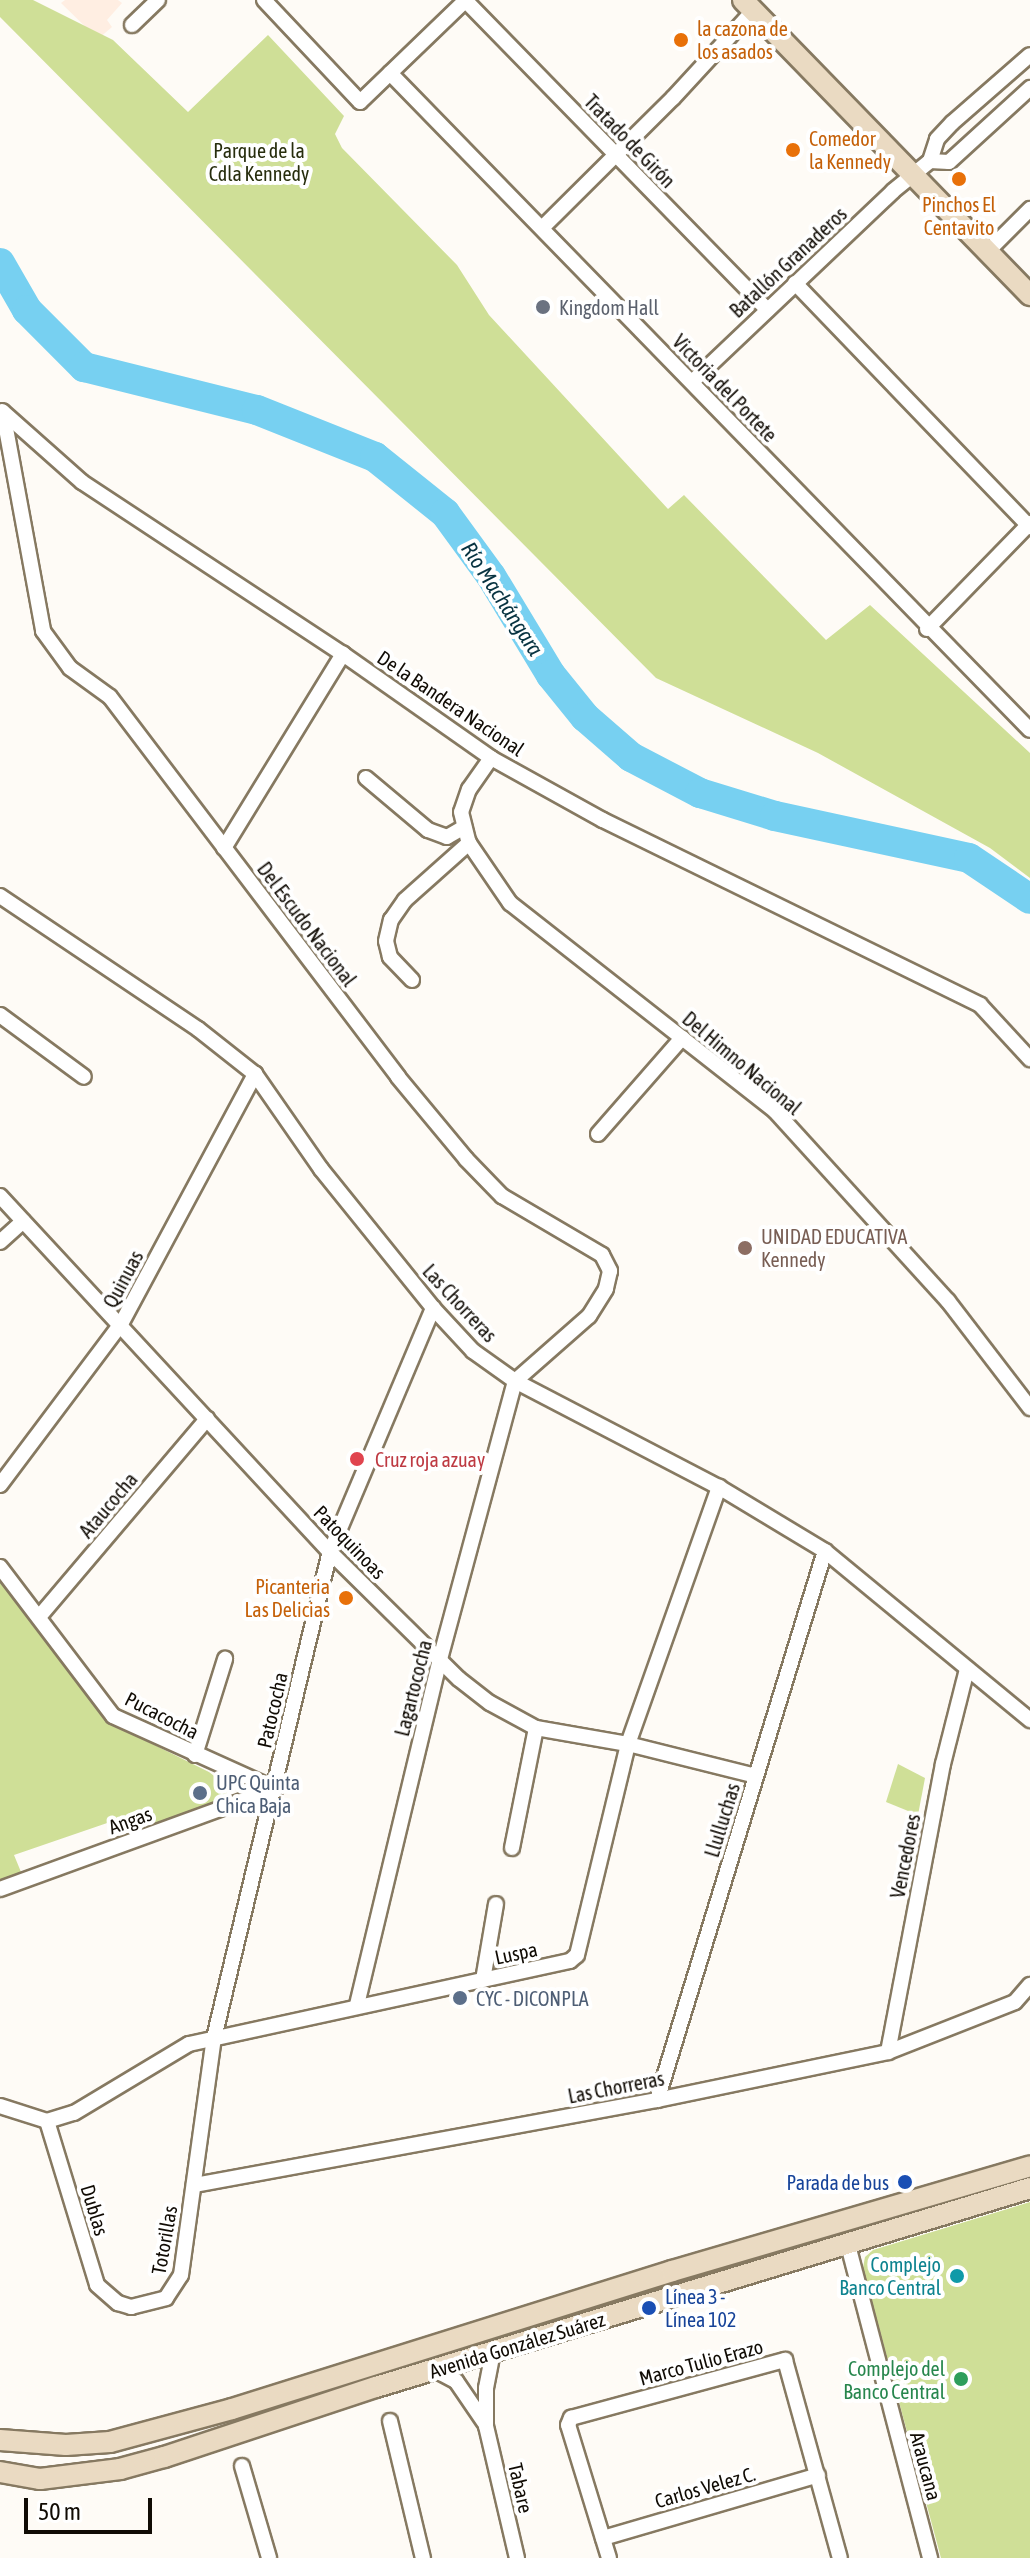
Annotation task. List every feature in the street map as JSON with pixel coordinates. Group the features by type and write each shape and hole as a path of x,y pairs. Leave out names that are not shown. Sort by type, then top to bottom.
{"main road":[{"path":"748,6 922,167 987,252 1030,295"},
{"name":"Avenida González Suárez","path":"0,2440 66,2445 110,2442 232,2409 672,2271 1030,2166"},
{"name":"Avenida González Suárez","path":"0,2472 40,2479 120,2469 1030,2188"}],"street":[{"path":"132,25 158,0"},
{"path":"264,0 360,102 465,0"},
{"name":"Tratado de Girón","path":"465,0 767,310"},
{"path":"542,228 616,155 748,6"},
{"path":"922,167 937,139 952,123 1030,55"},
{"name":"Victoria del Portete","path":"390,73 692,382 927,629 1030,730"},
{"path":"922,167 949,162 1030,88"},
{"name":"Batallón Granaderos","path":"692,382 922,167"},
{"path":"987,252 1030,209"},
{"path":"795,283 1029,525 927,629"},
{"name":"De la Bandera Nacional","path":"1,409 82,482 343,654 491,758 603,820 980,1005 1030,1059"},
{"name":"Del Escudo Nacional","path":"1,409 33,558 43,631 70,668 110,697 398,1077 466,1159 502,1196 590,1248 608,1263 610,1271 606,1289 589,1316 515,1381"},
{"path":"224,848 343,654"},
{"name":"Del Himno Nacional","path":"491,758 469,789 461,812 469,843 510,903 775,1111 948,1301 1030,1408"},
{"path":"366,778 428,830 447,837 464,827"},
{"path":"412,980 390,957 386,941 391,920 405,900 469,843"},
{"name":"Las Chorreras","path":"0,896 185,1020 255,1074 321,1169 433,1308 473,1351 515,1381 719,1487 825,1551 1030,1720"},
{"path":"0,1015 84,1077"},
{"path":"598,1134 682,1038"},
{"name":"Quinuas","path":"0,1485 121,1324 255,1074"},
{"name":"Patoquinoas","path":"0,1196 330,1552 459,1679 490,1703 536,1728 628,1744 756,1776"},
{"path":"0,1242 23,1221"},
{"name":"Patococha","path":"194,2185 214,2038 330,1552 433,1308"},
{"name":"Lagartococha","path":"357,2006 440,1659 515,1381"},
{"name":"Ataucocha","path":"39,1617 207,1419"},
{"name":"Luspa","path":"47,2121 74,2113 189,2044 570,1961 577,1955 628,1744 719,1487"},
{"name":"Llulluchas","path":"657,2100 825,1551"},
{"name":"Pucacocha","path":"0,1567 113,1716 275,1789"},
{"path":"195,1755 225,1659"},
{"name":"Vencedores","path":"888,2052 943,1764 967,1669"},
{"path":"512,1848 536,1728"},
{"name":"Angas","path":"0,1889 275,1789"},
{"path":"483,1980 496,1904"},
{"name":"Las Chorreras","path":"194,2185 657,2100 888,2052 1015,2002 1030,1985"},
{"path":"0,2106 47,2121"},
{"name":"Dublas","path":"47,2121 97,2285 118,2303"},
{"name":"Totorillas","path":"118,2303 131,2307 166,2298 175,2289 181,2275 194,2185"},
{"name":"Araucana","path":"848,2245 930,2558"},
{"name":"Tabare","path":"493,2352 486,2388 486,2426 517,2558"},
{"name":"Marco Tulio Erazo","path":"609,2558 568,2425 571,2418 785,2360 840,2558"},
{"name":"Tabare","path":"435,2370 456,2381 486,2426"},
{"path":"390,2421 423,2558"},
{"path":"242,2466 269,2558"},
{"name":"Carlos Velez C.","path":"603,2538 818,2475"}],"shaded area":[{"path":"65,0 118,0 122,3 107,20 112,27 98,39 61,3"}],"green space":[{"name":"Parque de la Cdla Kennedy","path":"0,0 33,0 113,40 188,112 268,35 344,116 335,134 342,148 457,265 489,315 668,509 684,495 826,640 870,605 1030,753 1030,878 990,848 818,753 656,678 0,17"},
{"path":"0,1576 106,1721 209,1772 227,1786 227,1796 222,1802 137,1832 113,1821 14,1855 21,1872 0,1880"},
{"path":"898,1764 925,1778 918,1815 886,1802"},
{"name":"Complejo del Banco Central","path":"1030,2202 1030,2558 941,2558 863,2268 865,2257 873,2250"}],"waterway":[{"name":"Río Machángara","path":"0,263 27,310 84,367 257,410 375,457 445,513 491,576 551,675 585,717 631,757 700,793 775,816 969,858 1030,899"}],"place":[{"name":"la cazona de los asados","path":"681,40"},
{"name":"Comedor la Kennedy","path":"793,150"},
{"name":"Pinchos El Centavito","path":"959,179"},
{"name":"Kingdom Hall","path":"543,307"},
{"name":"UNIDAD EDUCATIVA Kennedy","path":"745,1248"},
{"name":"Cruz roja azuay","path":"357,1459"},
{"name":"Picanteria Las Delicias","path":"346,1598"},
{"name":"UPC Quinta Chica Baja","path":"200,1793"},
{"name":"CYC - DICONPLA","path":"460,1998"},
{"name":"Parada de bus","path":"905,2182"},
{"name":"Complejo Banco Central","path":"957,2276"},
{"name":"Línea 3 - Línea 102","path":"649,2308"},
{"name":"Complejo del Banco Central","path":"961,2379"}]}
